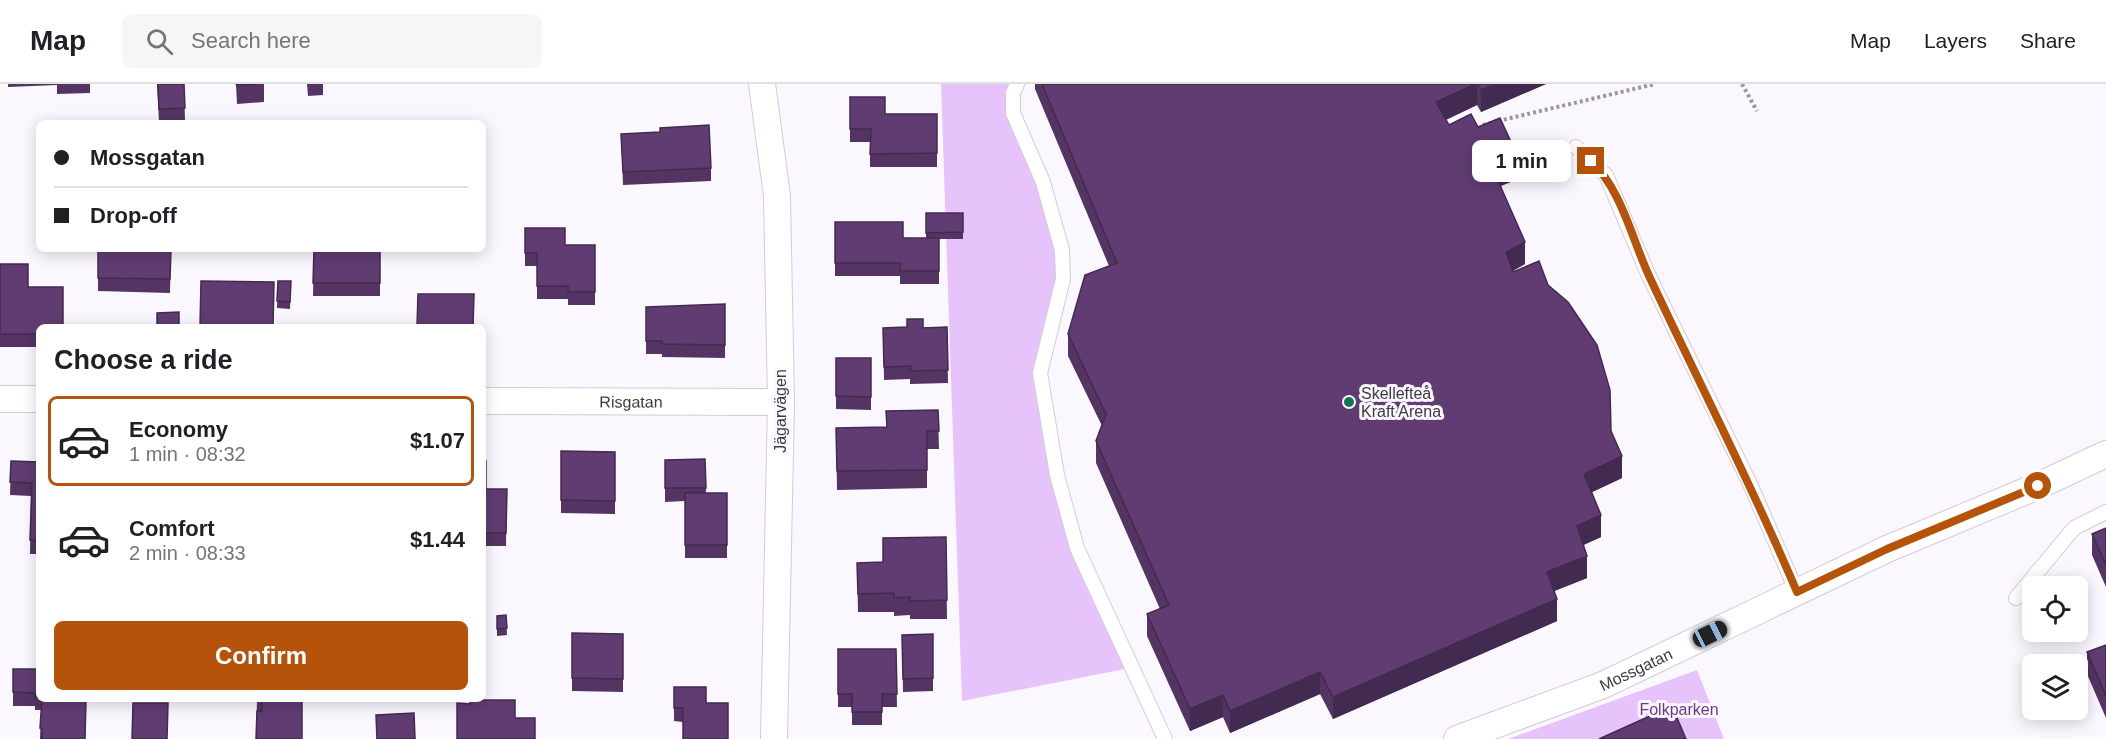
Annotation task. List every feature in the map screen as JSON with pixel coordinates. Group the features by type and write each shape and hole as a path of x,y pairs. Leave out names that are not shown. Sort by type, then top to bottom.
{"street":[{"name":"Jägarvägen","path":"762,84 777,196 781,402 774,739"},
{"path":"0,399 36,399"},
{"name":"Risgatan","path":"486,400 781,402"},
{"name":"Mossgatan","path":"1457,739 1604,685 1797,592 2106,454"}],"lane":[{"path":"1017,84 1013,93 1013,113 1043,182 1062,250 1063,279 1040,373 1057,475 1077,548 1165,739"},
{"path":"1576,147 1606,175 1648,274 1750,484 1797,592"},
{"path":"2016,598 2074,528 2106,512"}],"path":[{"path":"1483,124 1655,84"},
{"path":"1742,84 1757,111"}],"green space":[{"path":"941,84 1017,84 1013,93 1062,250 1040,373 1077,548 1130,668 962,701"},
{"name":"Folkparken","path":"1697,670 1724,739 1508,739"}],"building":[{"path":"158,84 184,84 185,108 159,109"},
{"name":"Skellefteå Kraft Arena","path":"1042,84 1475,84 1436,102 1449,125 1471,114 1478,127 1500,118 1518,157 1492,167 1525,242 1506,252 1513,272 1539,261 1548,285 1568,302 1597,345 1610,390 1611,431 1622,456 1584,474 1601,515 1577,526 1587,556 1547,572 1557,599 1333,697 1320,672 1230,711 1223,695 1190,709 1147,614 1169,605 1096,441 1106,414 1068,334 1085,275 1117,263"},
{"path":"1478,84 1495,84 1481,90"},
{"path":"850,97 885,97 885,114 937,114 937,153 870,154 871,129 850,129"},
{"path":"709,125 711,168 623,172 621,134 660,132 660,128"},
{"path":"926,213 963,213 963,232 926,233"},
{"path":"835,222 903,222 903,238 939,238 939,271 900,271 900,263 835,263"},
{"path":"525,228 565,228 565,245 595,245 595,292 568,292 568,286 537,286 537,253 525,253"},
{"path":"98,252 171,252 170,279 98,278"},
{"path":"314,252 380,252 380,283 313,283"},
{"path":"0,264 28,264 28,287 63,287 63,324 36,324 36,334 0,334"},
{"path":"201,281 274,282 273,324 200,324"},
{"path":"278,281 291,281 290,302 277,301"},
{"path":"418,294 474,294 473,324 417,324"},
{"path":"725,304 725,345 662,344 662,341 646,341 646,307"},
{"path":"179,312 179,324 157,324 157,313"},
{"path":"907,319 923,319 923,328 947,327 948,370 910,371 911,366 884,367 883,328 907,327"},
{"path":"836,358 871,358 871,397 836,396"},
{"path":"938,410 939,431 927,431 927,470 837,471 836,428 887,427 886,411"},
{"path":"561,451 615,452 615,501 561,500"},
{"path":"705,459 706,488 665,488 665,460"},
{"path":"11,461 36,462 36,541 30,540 32,483 10,482"},
{"path":"486,489 507,489 506,533 486,533"},
{"path":"685,493 727,493 727,545 685,545"},
{"path":"2106,528 2106,565 2092,534"},
{"path":"946,537 947,600 910,601 910,597 894,598 894,593 858,594 857,563 883,562 883,538"},
{"path":"506,615 507,628 497,629 497,616"},
{"path":"572,633 623,634 623,679 572,678"},
{"path":"933,634 933,678 903,679 902,635"},
{"path":"2106,645 2106,696 2088,654 2087,652"},
{"path":"838,649 896,649 897,694 882,694 882,712 852,712 852,694 838,694"},
{"path":"13,669 36,669 36,693 13,692"},
{"path":"674,687 706,687 706,703 728,703 728,739 683,739 683,708 674,708"},
{"path":"486,700 515,700 515,718 535,718 535,739 457,739 457,703 470,704 470,702 486,702"},
{"path":"42,702 86,702 85,739 42,739 42,728 40,728"},
{"path":"262,702 302,702 302,739 256,739 257,711 262,711"},
{"path":"133,703 168,703 167,739 132,739"},
{"path":"1672,706 1686,739 1599,739"},
{"path":"414,713 415,739 377,739 376,715"}],"place":[{"name":"Skellefteå Kraft Arena","path":"1349,402"}],"route":[{"path":"1591,161 1606,175 1648,274 1750,484 1797,592 1887,549 2038,486"}]}
